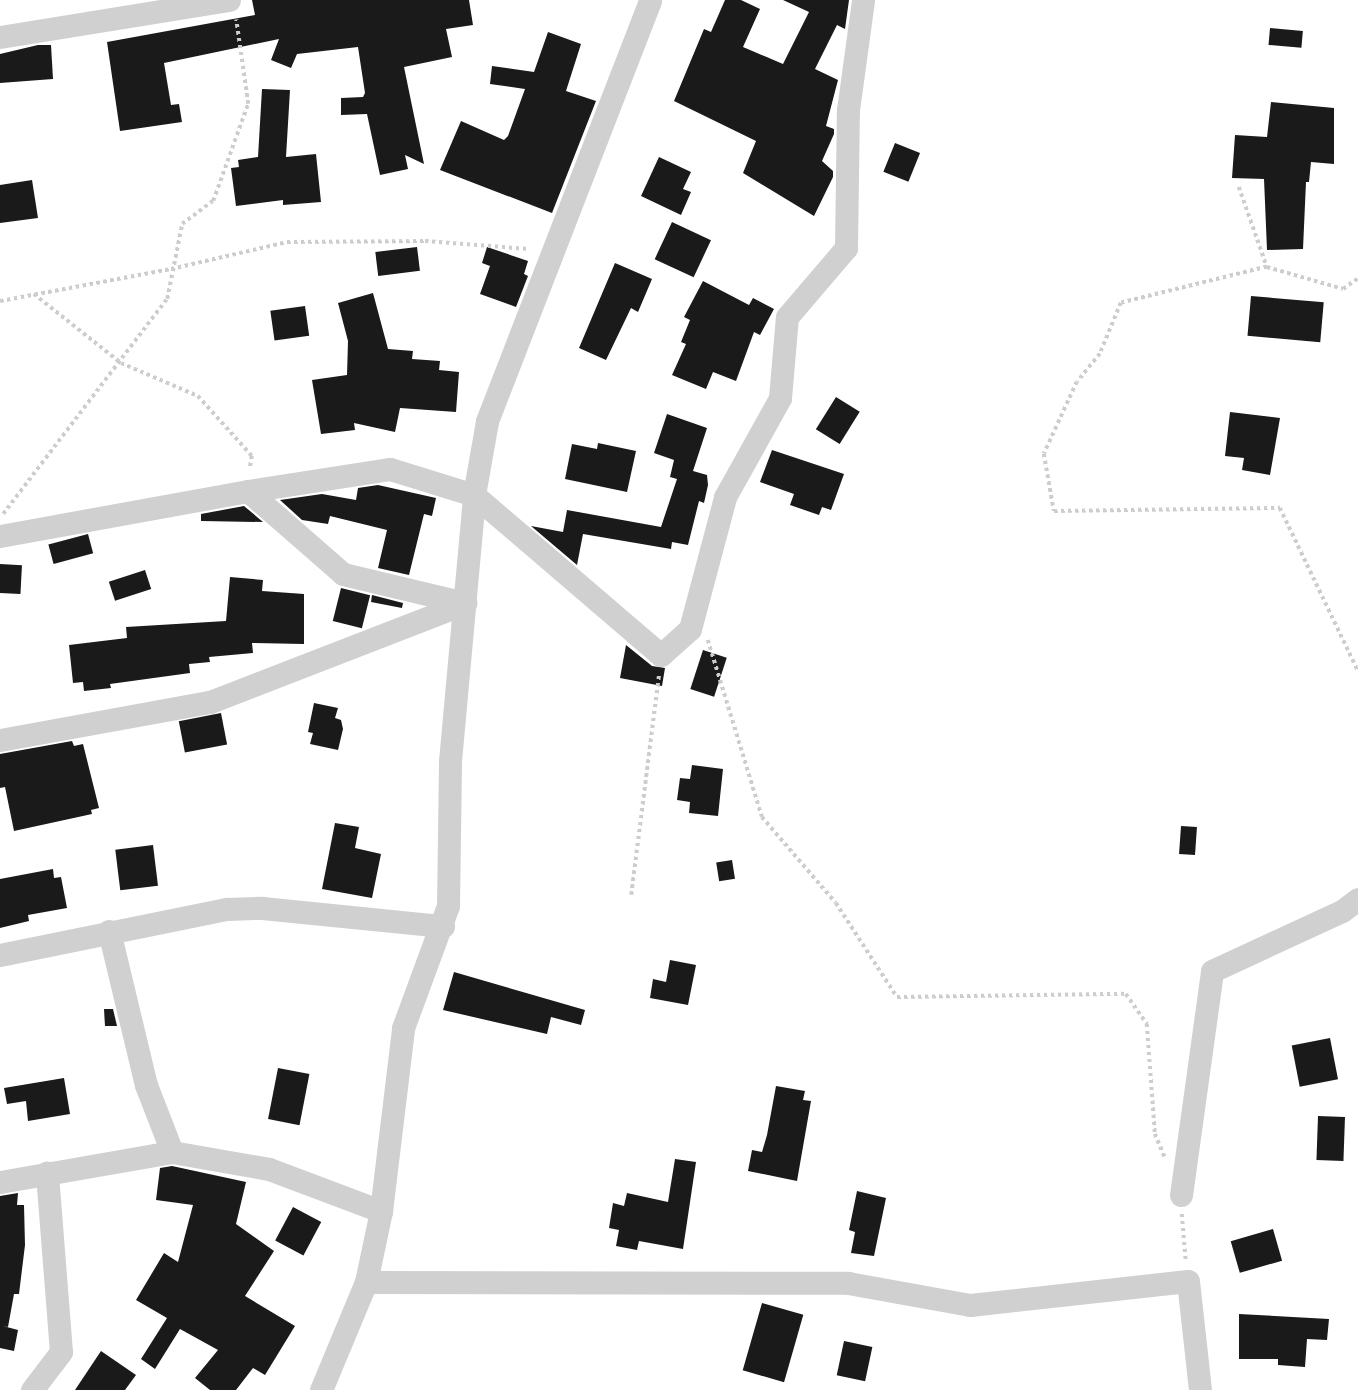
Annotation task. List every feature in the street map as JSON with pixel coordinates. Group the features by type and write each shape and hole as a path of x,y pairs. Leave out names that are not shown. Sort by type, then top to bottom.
{"street":[{"path":"321,1390 366,1282 381,1211 403,1028 443,926 448,906 450,761 474,495 487,421 650,0"},
{"path":"0,536 248,491 390,469 474,495 661,655 690,629 725,497 780,398 787,317 845,248 848,110 863,0"},
{"path":"0,37 232,6"},
{"path":"248,491 343,574 465,603"},
{"path":"0,740 210,702 465,603"},
{"path":"1181,1195 1212,971 1342,911 1358,900"},
{"path":"0,955 228,909 262,908 443,926"},
{"path":"109,931 146,1085 172,1152"},
{"path":"0,1182 172,1152 269,1169 381,1211"},
{"path":"32,1390 61,1352 47,1173"},
{"path":"366,1282 848,1283 970,1305 1188,1282 1200,1390"}],"path":[{"path":"0,518 121,363 167,299 182,224 213,201 248,104 232,6"},
{"path":"1239,187 1266,267"},
{"path":"0,300 171,269 287,242 425,241 553,251"},
{"path":"1358,278 1343,289 1266,267 1121,303 1100,354 1077,382 1044,454 1054,511 1280,508 1358,671"},
{"path":"34,294 121,363 198,396 252,456 248,491"},
{"path":"697,601 762,817 836,903 897,997 1126,994 1147,1024 1155,1134 1165,1159"},
{"path":"631,895 661,655"},
{"path":"1181,1195 1188,1282"}],"building":[{"path":"252,0 469,0 473,25 446,29 452,57 404,67 424,164 405,155 408,169 380,175 367,114 341,115 341,98 363,97 365,93 358,47 297,54 291,68 271,60 279,39 164,63 171,105 179,104 182,122 120,131 107,42 255,15"},
{"path":"725,0 741,0 760,9 743,47 783,64 809,12 783,0 849,0 845,29 837,25 815,69 838,80 826,126 834,129 834,134 822,161 833,171 833,177 814,216 743,173 756,141 674,101 704,29 711,32"},
{"path":"1270,28 1303,31 1301,48 1269,45"},
{"path":"548,32 581,44 566,91 596,101 552,213 440,170 461,121 504,140 508,136 525,89 490,84 492,66 534,72"},
{"path":"38,45 51,45 53,79 0,83 0,54"},
{"path":"262,89 290,90 286,157 316,154 321,202 283,205 283,200 236,206 231,168 239,167 238,160 258,157"},
{"path":"1271,102 1334,108 1334,164 1311,162 1309,182 1306,182 1303,249 1267,250 1264,179 1232,178 1235,135 1267,137"},
{"path":"895,143 920,153 908,182 883,172"},
{"path":"659,157 691,172 683,189 691,192 681,215 641,196"},
{"path":"32,180 38,218 0,223 0,185"},
{"path":"672,222 711,240 694,277 655,259"},
{"path":"417,247 420,271 378,276 375,252"},
{"path":"487,247 528,261 524,274 528,276 516,307 480,294 490,266 482,263"},
{"path":"615,263 652,279 638,312 631,308 606,360 579,348"},
{"path":"703,281 749,305 753,298 774,309 760,335 754,332 736,381 713,372 706,389 672,375 686,344 681,342 690,320 684,317"},
{"path":"373,293 388,349 413,351 412,359 440,361 439,370 459,372 456,412 400,408 395,432 354,423 355,430 321,434 312,380 347,375 348,341 338,303"},
{"path":"1251,296 1324,302 1320,342 1248,336"},
{"path":"305,306 309,336 275,341 270,311"},
{"path":"836,397 860,412 840,444 816,429"},
{"path":"1230,412 1280,418 1270,475 1242,470 1244,458 1225,456"},
{"path":"667,414 707,428 693,471 707,475 708,485 704,503 699,501 688,545 672,542 671,549 583,534 577,565 531,526 563,532 567,510 661,527 677,479 670,477 674,460 654,453"},
{"path":"598,443 636,451 627,492 565,479 572,444 597,449"},
{"path":"772,450 844,474 831,510 822,507 819,515 790,505 794,494 760,482"},
{"path":"378,485 436,498 432,516 424,514 409,575 378,568 387,530 330,516 328,524 302,520 280,500 322,494 356,500 358,488"},
{"path":"244,506 263,522 201,521 201,514"},
{"path":"88,534 93,553 54,564 48,545"},
{"path":"0,564 22,565 20,594 0,593"},
{"path":"145,570 151,589 115,601 109,582"},
{"path":"230,577 263,580 262,591 304,594 304,644 252,643 253,653 209,657 210,662 189,664 190,673 110,684 111,688 84,691 83,682 73,683 69,645 127,638 126,627 226,621"},
{"path":"341,588 370,595 362,628 333,621"},
{"path":"372,595 403,603 402,608 371,602"},
{"path":"626,645 652,666 665,668 662,686 620,678"},
{"path":"703,650 727,658 714,697 690,689"},
{"path":"314,703 338,708 335,718 341,720 343,729 338,750 310,744 313,733 308,732"},
{"path":"221,713 227,744 185,753 179,721"},
{"path":"72,741 74,746 83,744 99,808 91,810 92,814 14,831 5,787 0,788 0,754"},
{"path":"692,765 723,769 718,816 689,813 690,802 677,800 680,778 690,779"},
{"path":"335,823 359,827 355,848 381,854 372,898 322,889"},
{"path":"1181,826 1197,827 1195,855 1179,854"},
{"path":"153,845 158,886 120,890 115,850"},
{"path":"732,860 735,879 719,881 716,863"},
{"path":"53,869 54,878 61,877 67,908 28,915 29,921 0,928 0,879"},
{"path":"670,960 696,965 688,1005 650,998 653,979 666,982"},
{"path":"454,972 585,1010 581,1025 551,1017 547,1034 443,1010"},
{"path":"104,1009 113,1009 117,1026 105,1026"},
{"path":"1330,1038 1338,1079 1300,1087 1292,1045"},
{"path":"278,1068 309,1074 299,1125 268,1119"},
{"path":"64,1078 70,1114 28,1121 26,1101 7,1104 4,1088"},
{"path":"776,1086 805,1091 803,1100 811,1101 797,1181 748,1171 752,1150 762,1152"},
{"path":"1318,1116 1345,1117 1343,1161 1316,1160"},
{"path":"675,1159 696,1162 683,1249 639,1241 637,1250 616,1246 619,1230 609,1228 613,1203 624,1206 627,1193 668,1202"},
{"path":"172,1166 246,1182 236,1224 274,1251 245,1296 295,1326 265,1375 253,1368 236,1390 210,1390 195,1378 218,1350 180,1329 155,1369 141,1359 167,1318 136,1300 164,1253 178,1262 193,1205 156,1200 160,1168"},
{"path":"857,1191 886,1198 874,1256 851,1253 855,1232 849,1230"},
{"path":"18,1193 17,1205 24,1205 25,1245 19,1294 14,1294 8,1327 3,1326 18,1330 14,1351 0,1348 0,1196"},
{"path":"293,1207 321,1222 303,1256 275,1241"},
{"path":"1273,1229 1282,1261 1240,1273 1231,1241"},
{"path":"762,1303 803,1315 784,1382 743,1370"},
{"path":"1239,1314 1329,1319 1327,1340 1307,1339 1305,1367 1278,1365 1278,1359 1239,1359"},
{"path":"844,1341 872,1347 865,1381 837,1375"},
{"path":"101,1351 136,1375 125,1390 75,1390"}]}
